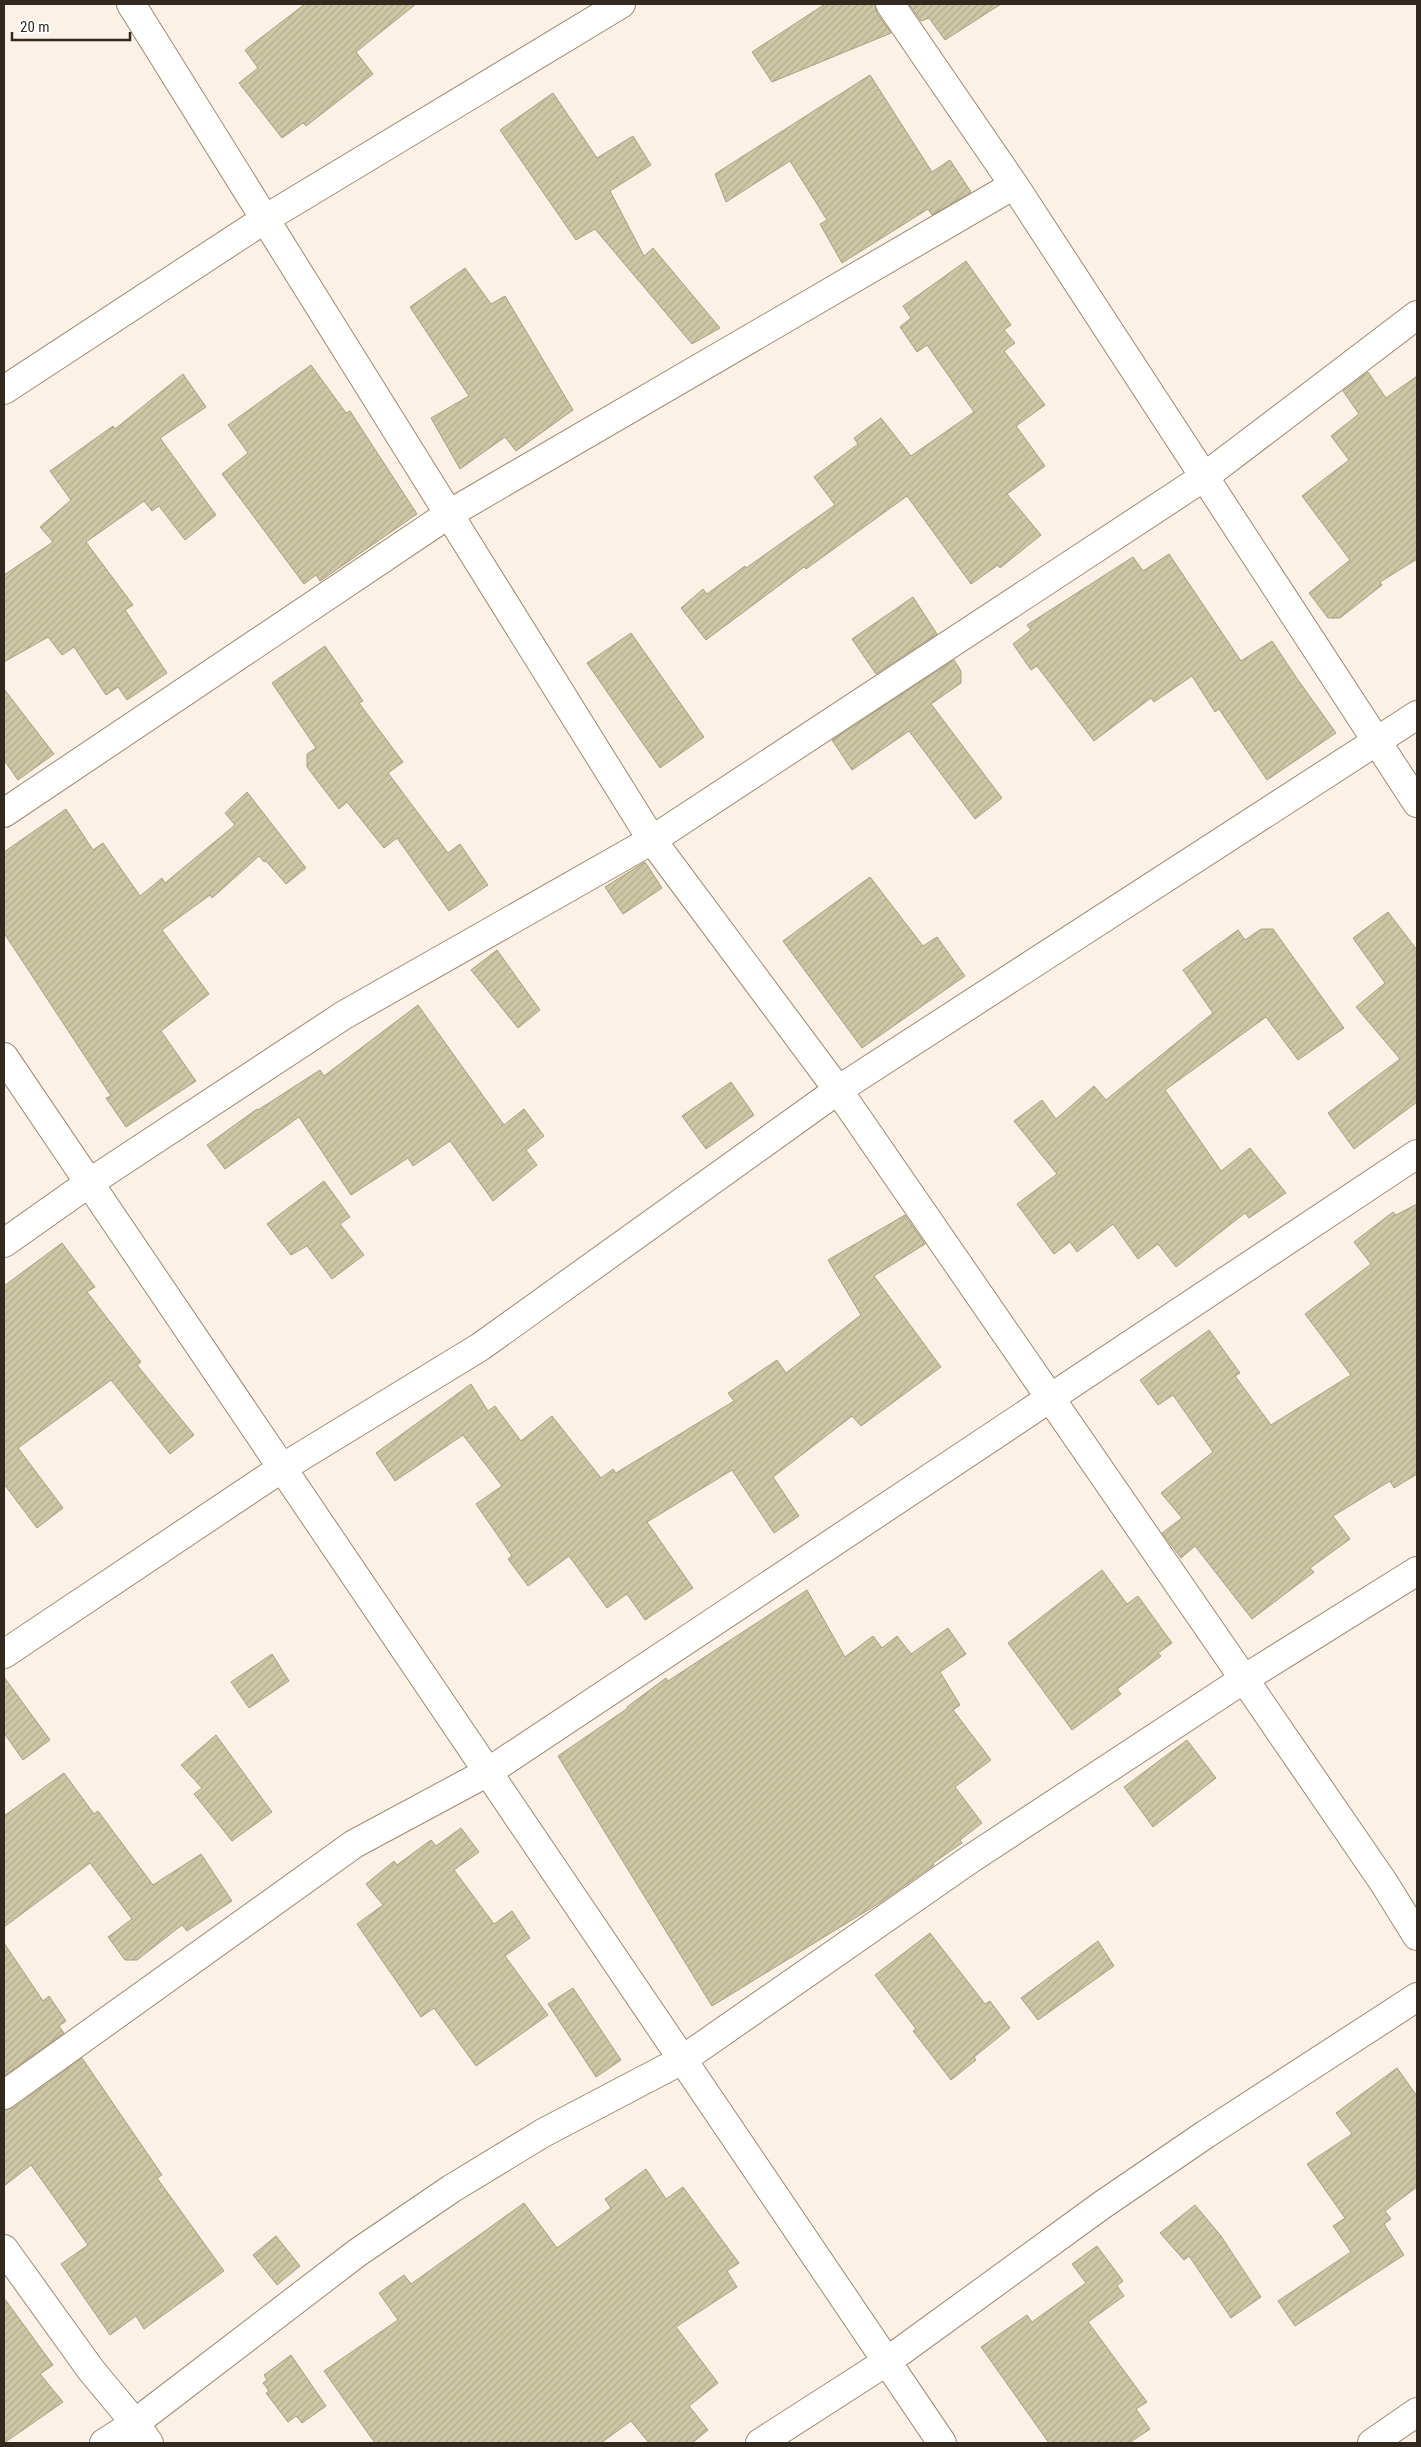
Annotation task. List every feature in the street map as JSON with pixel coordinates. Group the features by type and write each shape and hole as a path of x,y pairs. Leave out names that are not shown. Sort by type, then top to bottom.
{"street":[{"path":"131,4 652,840 838,1090 1384,1883 1417,1936"},
{"path":"4,390 265,219 621,4"},
{"path":"890,4 1014,185 1417,803"},
{"path":"4,813 450,514 1014,185"},
{"path":"4,1243 89,1184 344,1015 652,840 1204,477 1417,315"},
{"path":"4,1654 282,1468 480,1347 838,1090 1417,715"},
{"path":"4,1057 942,2443"},
{"path":"4,2096 354,1844 488,1772 1417,1154"},
{"path":"104,2443 142,2433 357,2253 451,2190 543,2133 682,2060 969,1860 1244,1679 1417,1571"},
{"path":"760,2443 886,2362 1102,2205 1417,1997"},
{"path":"4,2249 91,2370 142,2433"},
{"path":"1372,2443 1417,2412"}],"building":[{"path":"305,4 416,4 356,52 373,74 306,126 303,123 282,138 239,83 258,68 245,50"},
{"path":"825,4 875,4 877,13 891,33 772,82 752,52"},
{"path":"909,4 1001,4 945,40 929,18 921,21"},
{"path":"870,75 932,172 950,160 971,192 932,215 928,209 842,263 820,224 827,220 790,161 726,202 715,174"},
{"path":"553,93 597,158 633,136 651,165 610,191 644,256 653,248 720,328 692,344 595,229 576,240 500,130"},
{"path":"966,261 1011,325 1004,330 1015,343 1004,351 1045,405 1016,426 1045,466 1007,494 1041,535 1000,568 998,565 971,584 907,496 806,569 804,567 706,640 681,608 703,589 707,594 835,505 814,477 858,444 854,438 881,418 911,456 974,412 927,345 917,352 900,327 911,318 903,306"},
{"path":"465,268 491,304 505,296 573,410 516,451 505,437 460,469 431,418 469,396 410,307"},
{"path":"311,365 346,413 350,411 417,514 320,581 316,575 304,584 222,474 248,453 228,425"},
{"path":"1368,372 1386,398 1417,376 1417,559 1380,582 1382,585 1340,618 1328,618 1309,593 1350,560 1302,496 1349,460 1331,436 1359,414 1343,391"},
{"path":"183,374 206,407 160,438 216,515 185,540 159,506 152,511 144,501 86,542 133,605 125,610 167,673 127,700 118,687 106,695 74,647 62,655 48,637 4,662 4,575 53,542 40,527 71,500 50,471 113,426 115,429"},
{"path":"1169,554 1241,661 1272,641 1336,733 1267,780 1219,709 1215,712 1192,676 1154,702 1151,698 1094,741 1037,666 1031,670 1013,644 1031,630 1027,625 1133,557 1143,571"},
{"path":"913,597 937,634 876,674 852,639"},
{"path":"631,633 704,737 660,768 587,663"},
{"path":"325,646 363,701 359,703 403,762 388,773 448,853 460,844 488,885 449,911 397,838 384,848 347,802 339,809 307,767 307,754 316,748 272,683"},
{"path":"954,660 961,671 961,683 931,704 1002,798 975,819 909,731 852,770 832,740"},
{"path":"4,689 54,754 18,780 4,760"},
{"path":"247,792 306,868 286,884 266,861 264,862 259,856 212,898 210,895 162,930 209,994 161,1031 196,1081 126,1127 106,1098 111,1096 4,933 4,852 66,809 93,850 103,843 140,896 162,878 165,883 235,825 225,813"},
{"path":"645,862 662,888 623,914 605,887"},
{"path":"870,877 923,946 937,937 965,976 862,1048 783,941"},
{"path":"1388,912 1417,950 1417,1102 1354,1149 1328,1113 1400,1059 1356,1007 1385,983 1353,938"},
{"path":"1261,929 1273,929 1344,1028 1298,1060 1266,1017 1165,1090 1221,1171 1250,1148 1286,1193 1249,1218 1245,1213 1176,1267 1158,1244 1138,1259 1113,1224 1077,1252 1070,1242 1054,1254 1017,1204 1057,1174 1014,1121 1042,1100 1056,1119 1094,1086 1106,1100 1213,1013 1183,970 1238,930 1245,940"},
{"path":"497,950 540,1010 518,1028 471,970"},
{"path":"418,1005 504,1125 524,1109 544,1136 526,1150 537,1165 493,1201 450,1141 413,1166 408,1158 351,1195 299,1117 225,1169 207,1145 257,1109 320,1070 324,1076"},
{"path":"731,1082 754,1115 706,1149 682,1116"},
{"path":"324,1181 350,1217 340,1224 364,1255 332,1279 307,1246 291,1255 267,1224"},
{"path":"1417,1204 1417,1474 1394,1488 1390,1481 1333,1516 1350,1539 1310,1568 1314,1572 1252,1619 1195,1546 1181,1558 1162,1533 1182,1518 1161,1493 1213,1452 1173,1395 1158,1405 1140,1380 1209,1330 1240,1373 1235,1376 1271,1425 1351,1375 1305,1314 1371,1264 1354,1242 1393,1212 1396,1215"},
{"path":"905,1215 925,1244 874,1276 941,1367 861,1426 852,1416 773,1477 799,1516 774,1533 732,1470 647,1522 693,1588 645,1620 627,1594 607,1608 569,1556 528,1586 508,1559 512,1556 476,1504 502,1486 463,1435 395,1481 376,1453 471,1384 488,1411 495,1406 521,1441 552,1416 601,1478 613,1469 616,1473 734,1401 728,1393 777,1360 786,1373 861,1315 828,1260"},
{"path":"62,1243 95,1287 87,1292 141,1362 137,1365 194,1435 170,1454 111,1380 18,1448 63,1508 37,1528 4,1484 4,1286"},
{"path":"1102,1570 1127,1604 1138,1596 1172,1643 1158,1653 1161,1656 1117,1689 1121,1694 1072,1730 1008,1643"},
{"path":"807,1590 845,1657 873,1636 882,1648 897,1636 911,1654 948,1628 966,1654 940,1672 960,1705 953,1710 991,1760 955,1787 982,1823 960,1840 962,1843 933,1863 934,1865 881,1902 712,2006 558,1756 628,1708 666,1678 668,1681"},
{"path":"272,1654 289,1681 249,1708 231,1682"},
{"path":"4,1677 50,1740 23,1760 4,1733"},
{"path":"216,1735 272,1812 232,1841 194,1794 202,1788 181,1765"},
{"path":"1187,1740 1216,1778 1153,1827 1124,1787"},
{"path":"64,1773 94,1814 98,1811 153,1885 201,1854 232,1901 187,1931 182,1925 137,1960 125,1960 108,1937 132,1919 90,1863 4,1927 4,1816"},
{"path":"461,1828 479,1852 454,1870 494,1924 512,1911 530,1938 505,1956 548,2015 476,2066 434,2008 421,2017 357,1924 383,1905 366,1884 394,1861 397,1865 431,1840 436,1846"},
{"path":"930,1933 985,2004 990,2001 1010,2028 974,2057 976,2060 951,2080 913,2031 916,2029 875,1975"},
{"path":"1098,1941 1114,1966 1038,2020 1021,1998"},
{"path":"4,1943 43,2001 49,1996 66,2021 59,2026 64,2033 4,2076"},
{"path":"573,1988 621,2060 596,2077 548,2004"},
{"path":"82,2058 162,2175 157,2178 224,2271 144,2329 136,2316 110,2335 61,2264 88,2245 31,2165 4,2186 4,2110 13,2108"},
{"path":"1397,2068 1417,2096 1417,2187 1385,2211 1391,2219 1384,2224 1404,2255 1295,2326 1278,2301 1351,2252 1333,2226 1345,2218 1307,2164 1352,2134 1336,2113"},
{"path":"646,2169 666,2199 683,2187 739,2263 727,2271 737,2287 676,2327 718,2383 689,2406 708,2430 692,2443 649,2443 631,2421 601,2443 375,2443 324,2371 398,2320 379,2293 404,2275 411,2284 524,2203 557,2248 611,2208 605,2199"},
{"path":"1195,2205 1221,2236 1261,2297 1231,2318 1189,2256 1184,2260 1160,2233"},
{"path":"276,2236 300,2266 277,2285 253,2255"},
{"path":"1097,2246 1123,2281 1117,2286 1124,2296 1088,2322 1147,2402 1136,2409 1150,2429 1129,2443 1049,2443 981,2347 1027,2315 1032,2322 1086,2283 1072,2264"},
{"path":"4,2298 53,2365 40,2374 63,2402 4,2443"},
{"path":"291,2355 326,2406 302,2423 296,2416 288,2422 266,2393 269,2391 263,2383 267,2380 264,2375"}]}
